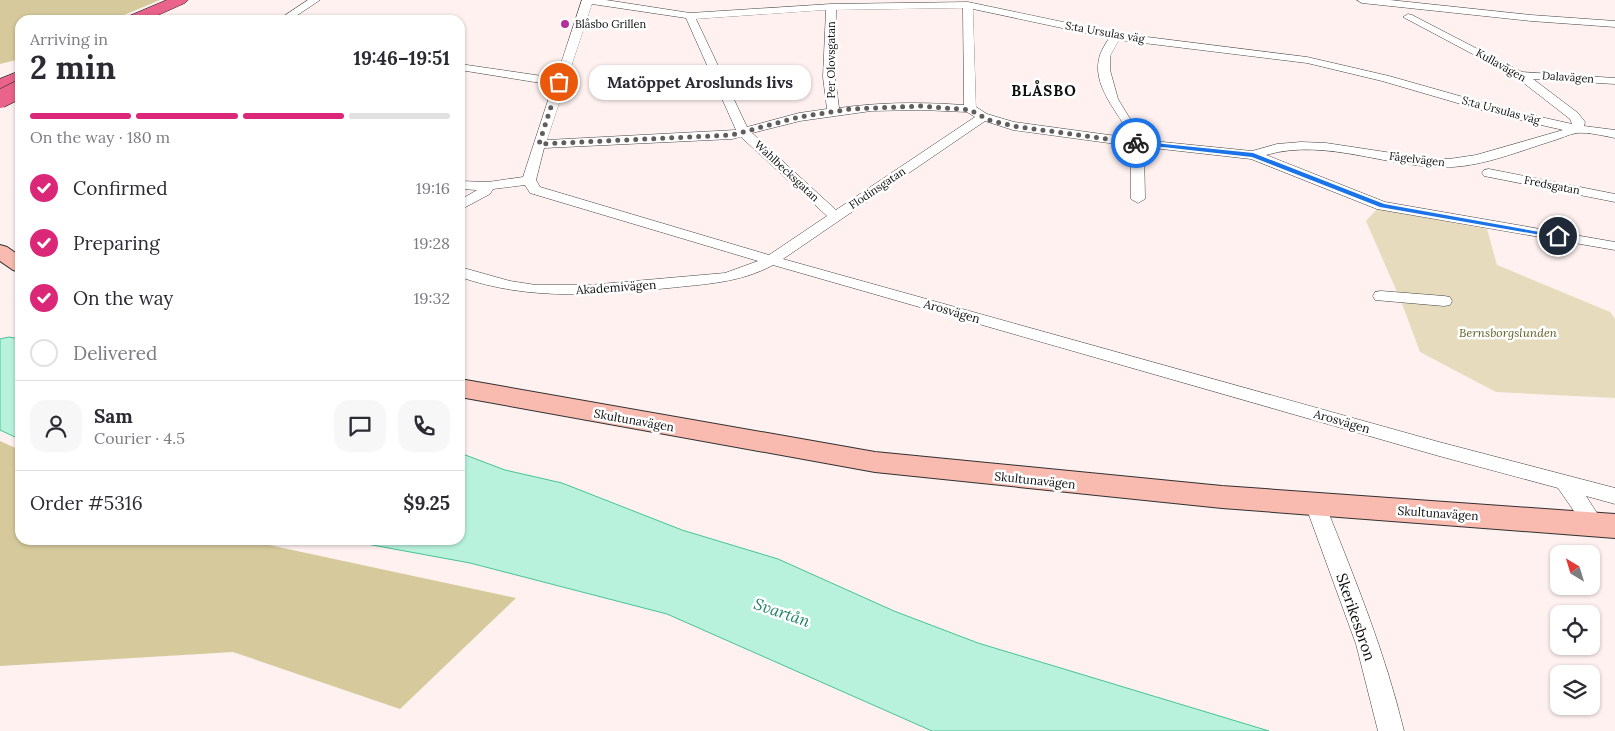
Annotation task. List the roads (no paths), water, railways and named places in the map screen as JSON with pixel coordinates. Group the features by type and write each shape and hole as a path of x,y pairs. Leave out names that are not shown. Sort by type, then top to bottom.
{"highway":[{"path":"148,15 188,1"},
{"path":"164,15 188,1"},
{"path":"0,86 15,78"},
{"path":"0,98 15,91"}],"street":[{"path":"291,15 315,0"},
{"path":"465,185 488,186 529,180 539,144 587,0"},
{"name":"S:ta Ursulas väg","path":"587,0 690,16 831,7 968,5 1115,36 1273,54 1337,66 1423,88 1506,113 1577,129 1615,134"},
{"path":"1362,0 1531,18 1615,24"},
{"path":"968,5 970,110"},
{"name":"Per Olovsgatan","path":"831,7 830,105 834,112"},
{"name":"Wahlbecksgatan","path":"690,16 743,132 835,216"},
{"name":"Kullavägen","path":"1408,17 1520,75 1574,116 1579,122 1577,129"},
{"path":"1115,36 1105,56 1104,70 1107,87 1120,113 1137,137 1138,198"},
{"path":"465,68 559,82"},
{"name":"Dalavägen","path":"1520,75 1615,81"},
{"path":"0,98 15,100"},
{"path":"539,144 732,135 769,124 834,112 892,106 922,106 970,110 983,117 1013,126 1138,143 1253,155 1382,206 1615,246"},
{"name":"Flodinsgatan","path":"771,260 983,117"},
{"name":"Fågelvägen","path":"1253,155 1274,147 1324,147 1433,162 1464,163 1577,129"},
{"name":"Fredsgatan","path":"1489,173 1615,198"},
{"name":"Arosvägen","path":"529,180 535,190 771,260 1439,449 1615,496"},
{"path":"465,203 485,191 488,186"},
{"path":"0,251 15,262"},
{"name":"Akademivägen","path":"465,273 505,285 534,290 568,291 625,288 729,276 742,274 771,260"},
{"path":"1381,296 1444,301"},
{"name":"Skultunavägen","path":"465,389 875,462 1083,484 1315,504 1605,525"},
{"path":"1565,482 1605,525"},
{"name":"Skerikesbron","path":"1315,504 1352,602 1382,691 1391,731"}],"water":[{"path":"15,338 15,437 0,430 0,339"},
{"name":"Svartån","path":"465,455 505,470 562,483 682,530 778,559 894,611 978,643 1269,731 932,731 667,614 470,563 372,545 465,545"}],"place":[{"name":"Blåsbo Grillen","path":"565,24"},
{"name":"Matöppet Aroslunds livs","path":"559,82"}],"district":[{"name":"BLÅSBO","path":"1044,90"}],"park label":[{"name":"Bernsborgslunden","path":"1508,332"}]}
